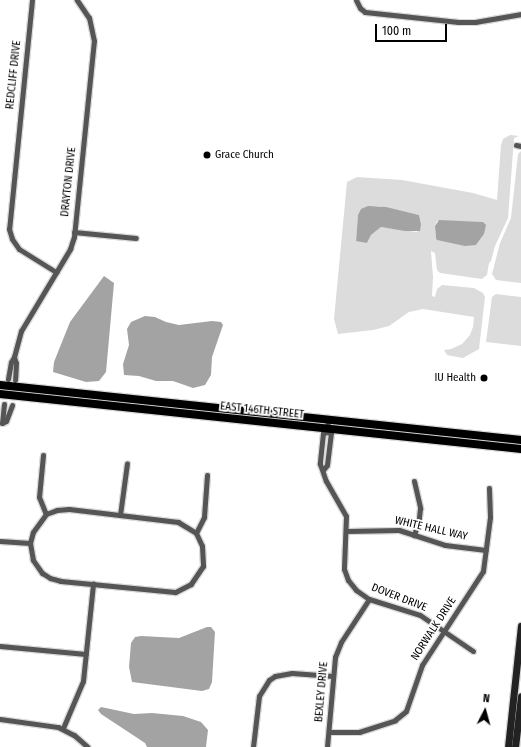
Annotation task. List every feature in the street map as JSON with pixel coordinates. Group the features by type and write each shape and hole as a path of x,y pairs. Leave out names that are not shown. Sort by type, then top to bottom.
{"main road":[{"name":"EAST 146TH STREET","path":"0,385 328,427 521,440"},
{"name":"EAST 146TH STREET","path":"0,394 328,427 521,449"},
{"path":"508,747 521,626"},
{"path":"515,747 521,696"}],"street":[{"name":"REDCLIFF DRIVE","path":"32,0 9,229 14,242 19,249 56,272"},
{"name":"DRAYTON DRIVE","path":"8,379 11,362 21,332 70,250 74,232 94,41 89,18 77,0"},
{"path":"356,0 360,8 365,12 462,22 475,22 521,14"},
{"path":"74,232 136,238"},
{"name":"DRAYTON DRIVE","path":"14,356 16,363 15,380"},
{"path":"1,425 4,404"},
{"path":"1,425 6,421 12,405"},
{"name":"DOVER DRIVE","path":"328,427 331,433 327,465 323,470 326,482 346,516 347,531 344,564 345,574 351,585 369,599 420,615 473,651"},
{"path":"43,454 39,497 46,514"},
{"path":"120,515 127,463"},
{"path":"196,532 204,517 207,475"},
{"path":"414,481 420,508 414,535"},
{"name":"NORWALK DRIVE","path":"329,732 359,732 389,723 401,716 410,702 422,665 482,574 490,517 489,488"},
{"path":"69,509 120,515 178,522 196,532 202,546 203,560 201,570 194,581 175,592 61,581 46,576 33,560 30,544 35,526 46,514 57,510 69,509"},
{"name":"WHITE HALL WAY","path":"347,531 389,529 445,545 486,550"},
{"path":"0,541 30,544"},
{"path":"63,728 83,681 93,584"},
{"name":"BEXLEY DRIVE","path":"328,747 335,657 338,648 369,599"},
{"path":"0,646 86,654"},
{"path":"253,747 259,696 269,680 275,676 292,672 333,676"},
{"path":"0,719 44,724 63,728 88,747"}],"shaded area":[{"path":"510,135 519,136 514,138 508,218 495,246 491,261 489,263 487,275 482,279 440,273 437,270 435,253 431,251 433,277 432,296 435,297 437,289 442,285 474,288 483,293 485,297 479,349 463,358 447,355 444,350 451,349 462,344 470,335 474,317 423,309 409,312 389,326 373,330 338,334 334,319 347,182 357,177 402,180 473,193 497,200 501,145 503,139","holes":["378,206 419,215 421,224 417,232 381,227 371,235 367,243 356,240 358,216","437,221 483,222 484,234 476,245 436,238 435,226"]},
{"path":"521,151 521,283 496,280 492,274 500,243 511,218 518,154"},
{"path":"368,206 386,207 419,215 421,224 420,231 405,231 381,227 371,235 367,243 356,241 358,215 361,209"},
{"path":"439,220 483,222 486,225 484,234 476,245 465,246 437,240 435,226"},
{"path":"104,276 114,283 106,372 99,381 86,382 53,372 54,362 70,322"},
{"path":"496,294 521,297 521,346 486,342 492,297"},
{"path":"145,316 155,317 166,322 179,325 212,321 221,322 223,325 212,357 211,375 205,385 193,388 173,381 156,381 139,376 124,375 123,364 129,345 127,329 131,322"},
{"path":"207,627 211,627 215,632 212,682 209,689 202,691 132,682 129,667 131,643 135,637 179,638"},
{"path":"101,707 134,714 152,713 183,716 201,722 208,730 206,747 147,747 145,743 101,714 98,710"}],"place":[{"name":"Grace Church","path":"207,155"},
{"name":"IU Health","path":"484,378"}]}
